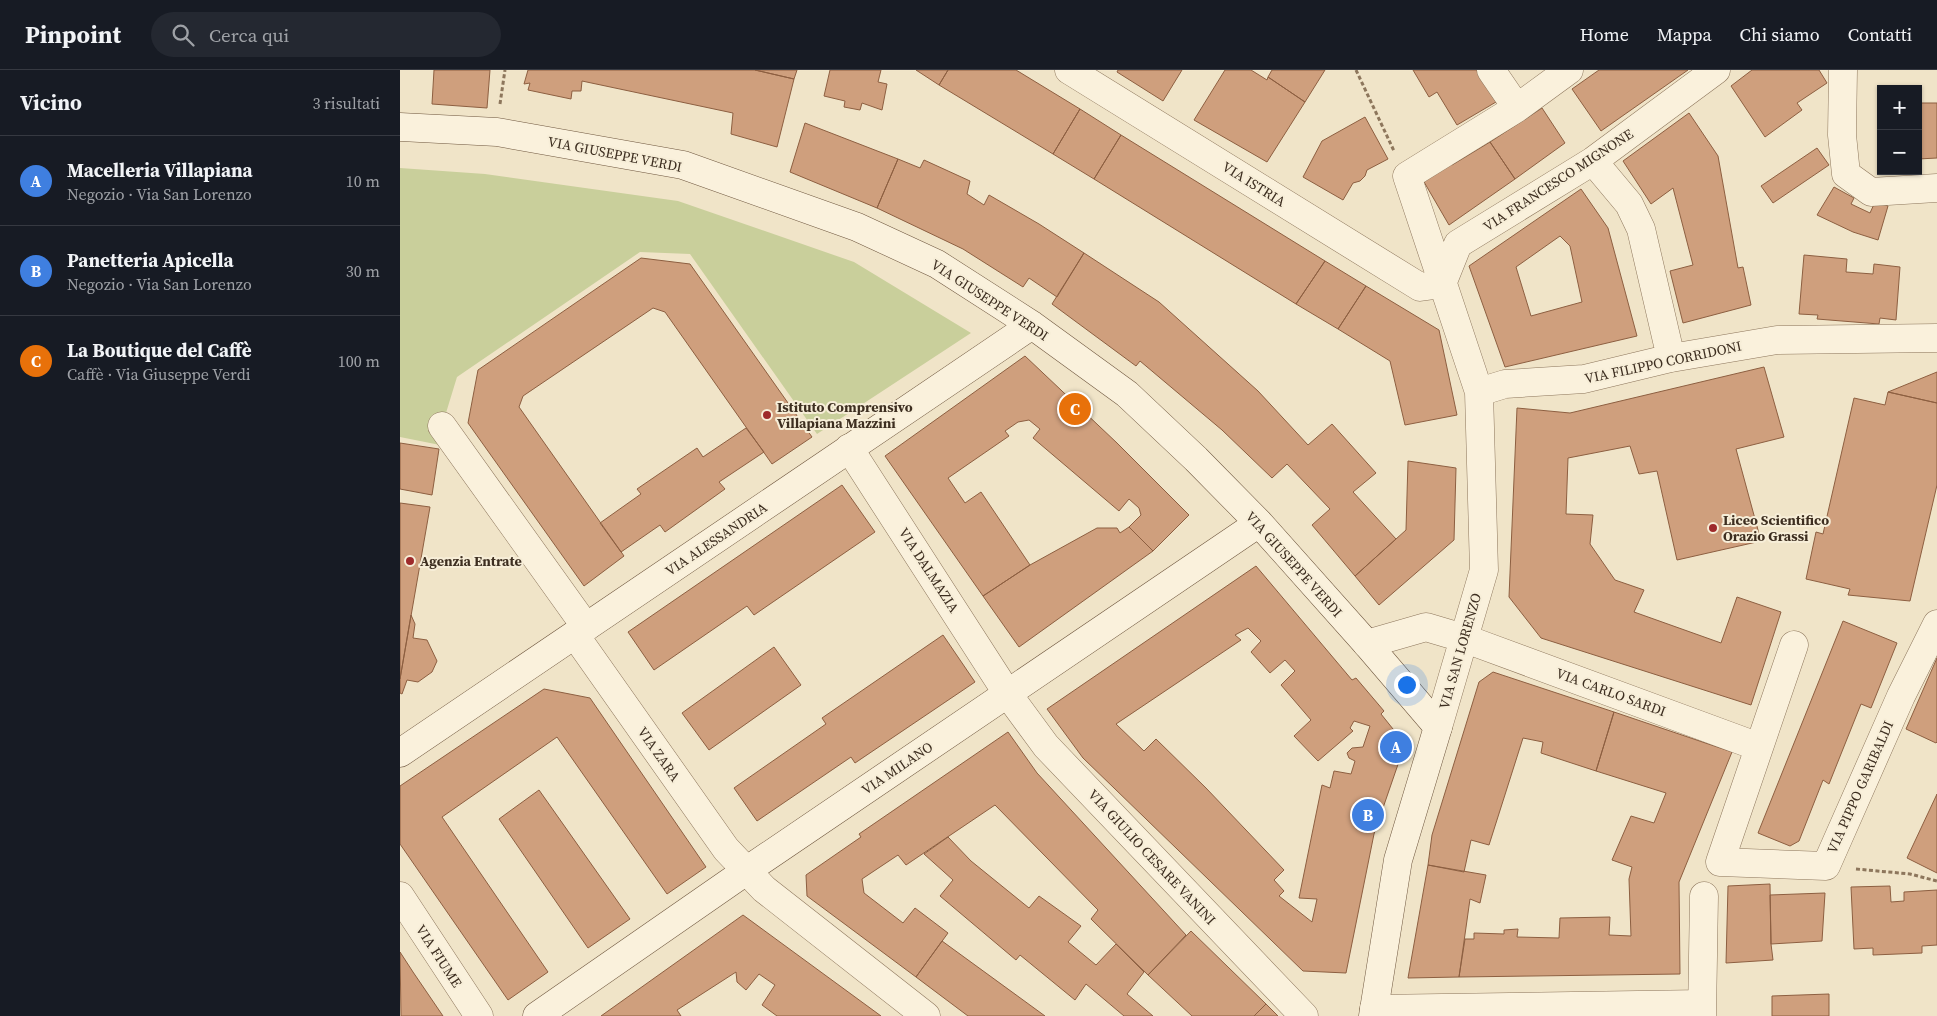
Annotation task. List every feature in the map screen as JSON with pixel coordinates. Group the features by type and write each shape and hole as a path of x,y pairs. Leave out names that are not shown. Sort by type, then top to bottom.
{"street":[{"name":"VIA ISTRIA","path":"1069,70 1420,287 1442,284"},
{"path":"1491,70 1517,108"},
{"path":"1407,176 1517,108 1569,70"},
{"name":"VIA FRANCESCO MIGNONE","path":"1442,284 1458,244 1593,161 1716,70"},
{"path":"1843,70 1842,135 1846,174 1871,192 1937,188"},
{"name":"VIA GIUSEPPE VERDI","path":"400,127 496,132 683,165 857,227 937,264 1032,325 1127,394 1196,459 1259,524 1367,644 1438,727"},
{"path":"1593,161 1629,204 1641,229 1671,358"},
{"name":"VIA SAN LORENZO","path":"1374,1012 1398,860 1484,570 1479,392 1407,176"},
{"name":"VIA ALESSANDRIA","path":"400,753 1032,325"},
{"name":"VIA FILIPPO CORRIDONI","path":"1479,392 1505,384 1584,379 1671,358 1777,340 1937,338"},
{"name":"VIA ZARA","path":"442,426 726,849 764,889 926,1016"},
{"name":"VIA DALMAZIA","path":"849,448 1007,693"},
{"name":"VIA MILANO","path":"538,1016 746,870 1259,524"},
{"name":"VIA PIPPO GARIBALDI","path":"1794,645 1720,862 1826,866 1901,696 1937,624"},
{"name":"VIA CARLO SARDI","path":"1367,644 1426,627 1463,638 1759,746"},
{"name":"VIA GIULIO CESARE VANINI","path":"1007,693 1046,746 1304,1016"},
{"name":"VIA FIUME","path":"400,896 479,1016"},
{"path":"1374,1012 1702,1010 1704,896"}],"path":[{"path":"500,105 505,70"},
{"path":"1356,70 1407,176"},
{"path":"1826,866 1910,874 1937,881"}],"green space":[{"path":"400,168 485,174 678,201 854,262 971,333 817,434 690,254 640,252 457,377 442,426 440,445 400,437"}],"building":[{"path":"434,70 490,70 487,108 432,104"},
{"path":"528,70 755,70 794,79 777,147 731,134 733,113 582,81 581,91 572,91 571,99 528,90 530,83 524,84"},
{"path":"755,70 797,70 794,79"},
{"path":"830,70 881,70 878,82 887,84 882,110 862,103 860,110 844,107 845,101 824,96"},
{"path":"916,70 948,70 939,85"},
{"path":"948,70 1016,70 1080,109 1053,154 939,85"},
{"path":"1118,70 1182,70 1163,101 1117,72"},
{"path":"1225,70 1251,70 1267,80 1268,77 1305,102 1267,162 1194,120"},
{"path":"1272,70 1325,70 1305,102 1268,77"},
{"path":"1413,70 1477,70 1496,102 1457,125 1437,92 1429,97"},
{"path":"1599,70 1688,70 1601,131 1572,89"},
{"path":"1752,70 1819,70 1827,83 1797,103 1802,110 1765,137 1731,86"},
{"path":"1922,103 1937,103 1937,158 1922,159"},
{"path":"1542,108 1565,143 1515,179 1490,142"},
{"path":"1080,109 1121,135 1094,179 1053,154"},
{"path":"1689,113 1718,156 1738,268 1743,267 1751,305 1683,323 1670,271 1693,265 1673,188 1651,204 1623,161"},
{"path":"1365,117 1388,159 1367,170 1365,176 1360,181 1353,183 1343,200 1303,177 1322,141"},
{"path":"805,123 898,159 877,208 790,172"},
{"path":"1121,135 1325,261 1296,304 1094,179"},
{"path":"1490,142 1515,179 1449,225 1420,175 1447,157 1452,165"},
{"path":"1817,148 1829,165 1773,203 1761,186"},
{"path":"898,159 920,168 924,160 970,181 967,194 984,205 989,195 1084,253 1057,297 1029,278 1023,287 963,249 877,208"},
{"path":"1834,187 1854,198 1851,204 1870,213 1875,202 1888,206 1878,240 1853,232 1817,215"},
{"path":"1581,189 1608,228 1637,336 1505,367 1469,266","holes":["1560,236 1570,246 1582,302 1531,316 1516,267"]},
{"path":"1084,253 1159,302 1258,391 1308,445 1332,424 1376,473 1353,492 1396,539 1355,576 1312,525 1330,509 1287,464 1272,478 1222,430 1140,361 1136,366 1052,304"},
{"path":"1804,255 1847,259 1846,272 1873,274 1874,264 1900,267 1896,320 1880,318 1879,324 1817,319 1818,315 1799,314"},
{"name":"Istituto Comprensivo Villapiana Mazzini","path":"641,258 690,264 812,437 772,464 665,312 653,308 523,396 519,407 624,556 584,586 468,423 478,370"},
{"path":"1325,261 1366,286 1338,329 1296,304"},
{"path":"1366,286 1439,330 1457,415 1405,425 1390,361 1338,329"},
{"path":"1025,356 1117,443 1189,515 1153,551 1129,527 1141,515 1139,508 1129,499 1119,511 1033,438 1040,429 1029,420 1018,422 1005,431 1009,436 948,478 965,503 981,492 1030,565 983,596 885,456"},
{"name":"Liceo Scientifico Orazio Grassi","path":"1764,367 1784,437 1736,449 1761,541 1677,560 1657,471 1639,474 1630,446 1568,458 1566,514 1593,515 1590,544 1615,580 1644,590 1634,612 1721,643 1737,597 1781,612 1751,705 1541,638 1509,597 1517,408 1570,413"},
{"path":"1937,372 1937,403 1888,392"},
{"path":"1888,392 1937,403 1937,485 1910,601 1848,595 1850,589 1806,579 1816,532 1823,534 1854,398 1885,405"},
{"path":"746,428 764,452 719,482 725,489 665,532 660,525 621,552 600,523 641,494 637,489 697,448 703,457"},
{"path":"400,443 439,449 432,495 400,489"},
{"path":"1408,461 1456,468 1454,540 1379,605 1355,576 1406,530"},
{"path":"842,485 875,532 754,615 747,606 654,670 628,632"},
{"name":"Agenzia Entrate","path":"400,503 430,507 400,679"},
{"path":"1129,527 1153,551 1019,647 983,596 1030,565 1097,528 1117,528 1120,533"},
{"path":"1256,566 1352,680 1356,678 1384,711 1381,714 1405,744 1374,834 1346,973 1303,971 1083,758 1047,709","holes":["1248,628 1261,641 1251,652 1270,673 1285,660 1295,671 1281,685 1311,720 1294,736 1318,761 1353,731 1350,728 1354,721 1370,726 1363,747 1352,748 1347,753 1349,758 1355,761 1351,774 1334,771 1330,788 1322,785 1299,898 1317,899 1312,922 1279,896 1284,891 1274,880 1284,870 1206,788 1156,739 1144,751 1116,724 1241,640 1235,635"]},
{"path":"411,615 415,624 413,638 427,640 437,661 432,672 418,682 407,680 402,694 400,693 400,679"},
{"path":"1843,621 1897,643 1871,708 1861,704 1829,784 1823,780 1799,841 1790,846 1758,833"},
{"path":"943,635 975,682 855,763 851,757 757,821 734,788 826,724 822,718"},
{"path":"774,647 801,685 709,750 682,713"},
{"path":"1937,658 1937,742 1936,743 1906,729"},
{"path":"1493,672 1614,712 1596,771 1541,753 1543,742 1523,738 1489,845 1471,840 1464,872 1428,865 1432,835 1479,682"},
{"path":"544,689 590,698 706,867 667,894 557,737 442,817 548,972 508,1000 400,844 400,786"},
{"path":"1614,712 1732,752 1679,882 1680,974 1459,977 1465,939 1474,939 1474,933 1504,934 1504,930 1518,929 1517,937 1559,938 1560,918 1610,917 1609,935 1631,936 1629,879 1632,867 1612,860 1631,816 1654,823 1666,793 1596,771"},
{"path":"1008,732 1037,773 1186,935 1148,975 1091,919 1098,910 995,805 906,865 898,855 862,879 864,893 903,923 915,908 948,933 916,977 807,896 806,875 861,837 859,834"},
{"path":"539,790 630,919 588,948 499,819"},
{"path":"1937,794 1937,873 1907,858"},
{"path":"948,837 971,861 1029,908 1039,896 1081,926 1068,942 1096,965 1116,944 1144,972 1127,994 1153,1016 1124,1016 1086,984 1075,1000 1020,955 1016,960 940,896 953,880 924,854"},
{"path":"1428,865 1486,875 1480,903 1470,899 1459,977 1408,978"},
{"path":"1770,884 1773,960 1726,963 1728,886"},
{"path":"1890,886 1891,902 1904,901 1904,892 1937,890 1937,945 1922,946 1922,953 1873,955 1873,948 1854,949 1851,887"},
{"path":"1825,893 1822,941 1771,944 1770,895"},
{"path":"743,915 881,1016 777,1016 762,1005 775,985 759,974 746,990 737,982 736,972 677,1010 681,1016 601,1016"},
{"path":"1191,931 1266,1004 1254,1016 1192,1016 1148,975"},
{"path":"942,941 1045,1016 968,1016 916,977"},
{"path":"400,952 413,972 443,1016 401,1016"},
{"path":"1829,994 1829,1016 1772,1016 1772,996"},
{"path":"1266,1004 1278,1016 1254,1016"}],"place":[{"name":"La Boutique del Caffè","path":"1075,409"},
{"name":"Istituto Comprensivo Villapiana Mazzini","path":"767,415"},
{"name":"Liceo Scientifico Orazio Grassi","path":"1713,528"},
{"name":"Agenzia Entrate","path":"410,561"},
{"name":"Macelleria Villapiana","path":"1396,747"},
{"name":"Panetteria Apicella","path":"1368,815"}]}
